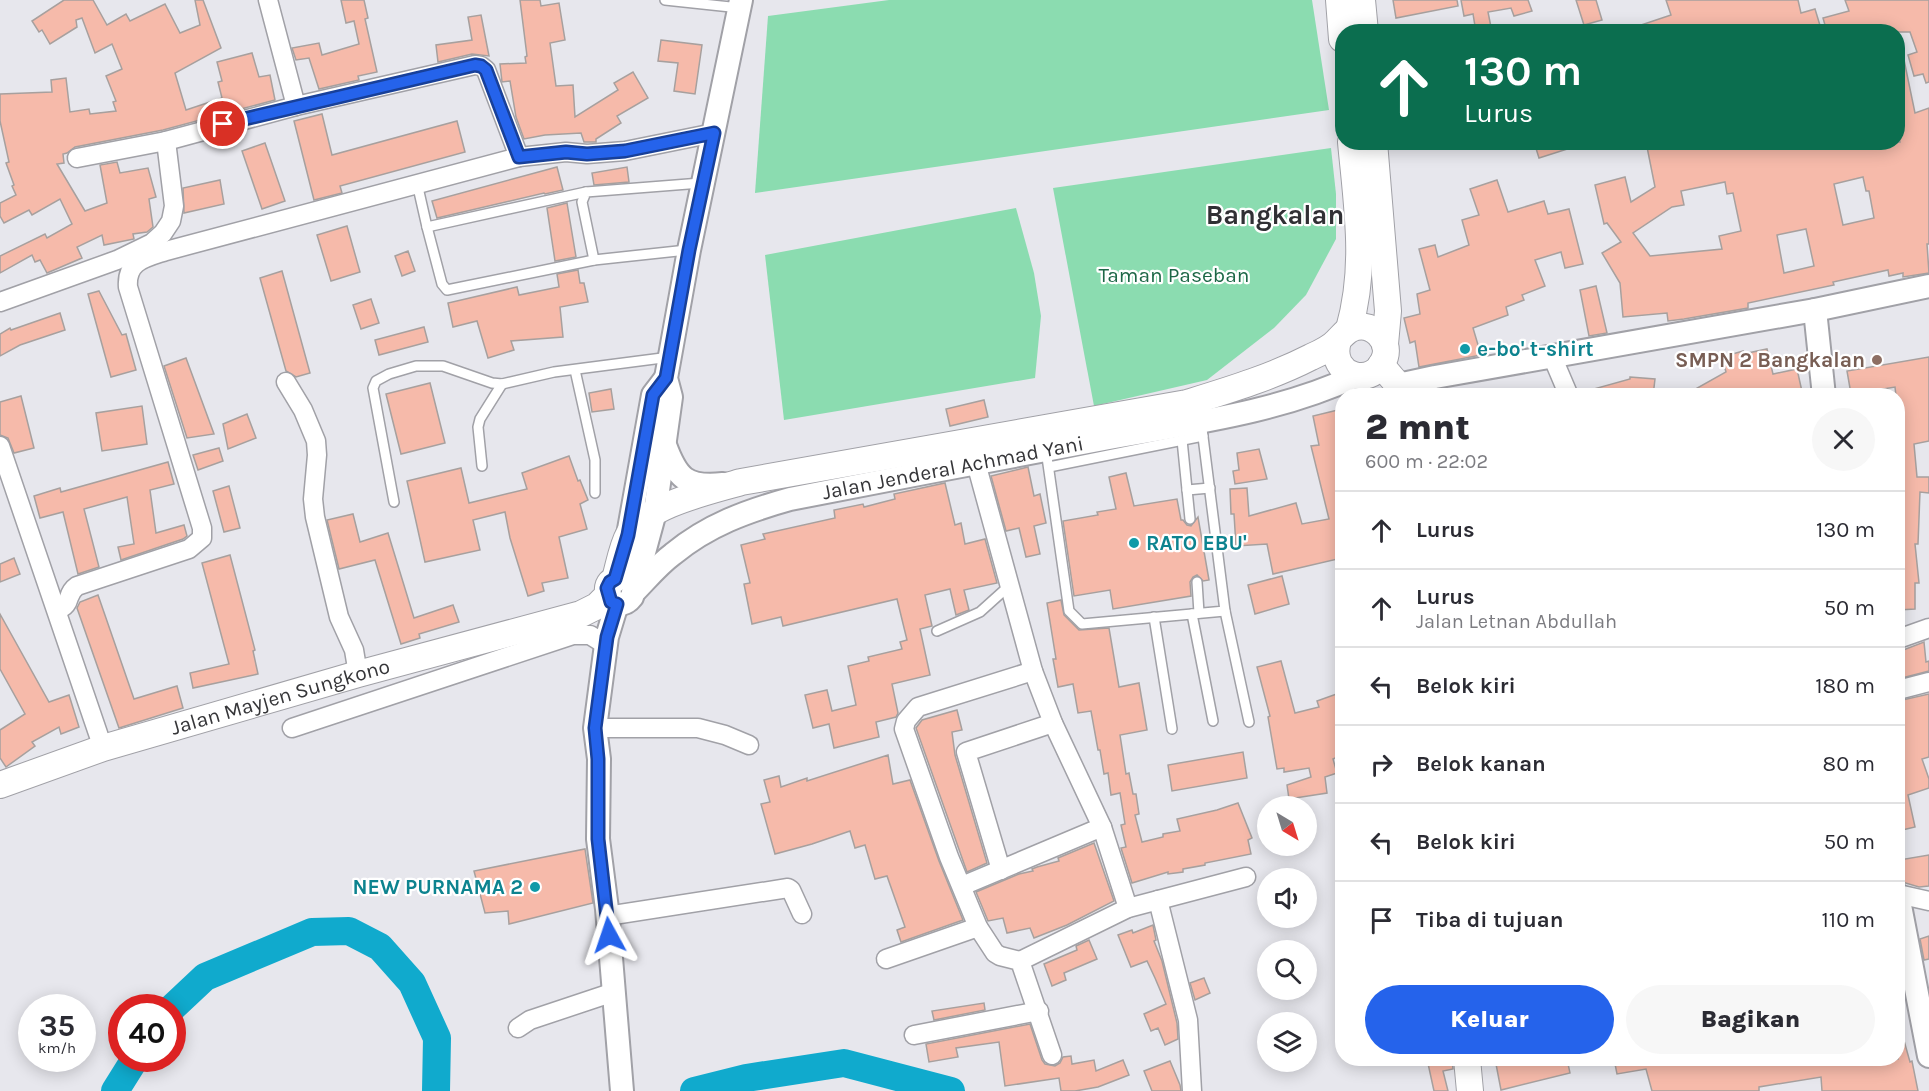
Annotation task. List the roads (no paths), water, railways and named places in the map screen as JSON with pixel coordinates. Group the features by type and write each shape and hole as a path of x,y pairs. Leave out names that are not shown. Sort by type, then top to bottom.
{"main road":[{"path":"1339,0 1341,24"},
{"path":"1362,0 1364,24"},
{"path":"1352,150 1360,244 1360,273 1357,294 1343,335 1336,348 1338,362 1348,373 1356,376 1370,374 1383,354 1388,310 1375,150"},
{"path":"1343,335 1362,326 1370,328 1381,336 1383,354 1399,388"},
{"name":"Jalan Jenderal Achmad Yani","path":"628,535 640,522 655,512 703,493 741,482 1187,403 1233,389 1297,364 1343,335"},
{"path":"618,593 628,535"},
{"name":"Jalan Mayjen Sungkono","path":"0,785 103,748 358,674 564,620 590,610 618,593"},
{"path":"1468,1066 1470,1091"}],"street":[{"path":"268,0 296,106"},
{"path":"622,1091 598,839 598,759 595,728 606,645 618,593 655,512 671,398 668,367 689,250 741,4"},
{"path":"77,158 166,141 296,106 475,65 486,70 519,157"},
{"path":"57,610 65,607 69,595 77,586 189,549 202,538 202,528 128,287 127,275 133,266 143,259 166,251 519,157 566,152 587,154 625,151 714,133"},
{"path":"0,302 117,260 152,243 171,221 174,206 168,172 166,141"},
{"path":"1413,388 1552,356 1815,310 1929,286"},
{"path":"1815,310 1823,388"},
{"path":"1552,356 1566,388"},
{"path":"628,535 653,395 668,367"},
{"name":"Jalan Jenderal Achmad Yani","path":"618,593 707,530 730,518 790,499 976,463 1048,459 1202,429 1320,392 1356,376"},
{"path":"286,382 303,410 316,441 313,499 315,517 339,617 354,650 358,674"},
{"path":"665,445 673,466 686,480 698,485 741,482"},
{"path":"0,446 103,748"},
{"path":"976,463 1033,671 1053,723 1102,827 1128,908"},
{"path":"1905,637 1929,628"},
{"path":"292,728 573,635 590,635 606,645"},
{"path":"1033,671 918,707 904,726 923,787 949,857 978,927 997,955 1020,961 1128,908 1245,877"},
{"path":"1905,688 1929,682"},
{"path":"1001,870 966,752 1053,723"},
{"path":"595,728 698,728 749,745"},
{"path":"962,886 1102,827"},
{"path":"607,916 788,888 802,914"},
{"path":"1905,896 1929,901"},
{"path":"1158,900 1188,1020 1192,1091"},
{"path":"886,959 978,927"},
{"path":"1905,931 1929,1056"},
{"path":"1020,961 1039,1011 1052,1055"},
{"path":"518,1028 530,1020 614,992"},
{"path":"914,1035 1039,1011"}],"lane":[{"path":"665,0 741,4"},
{"path":"427,227 585,192 705,182"},
{"path":"417,183 442,284 447,290 594,260 689,250"},
{"path":"585,192 582,202 594,260"},
{"path":"394,501 373,388 376,381 389,374 416,366 443,366 502,384 575,370 668,367"},
{"path":"575,370 595,460 595,493"},
{"path":"482,466 478,427 480,419 502,384"},
{"path":"1226,611 1082,624 1069,611 1048,459 1182,440 1202,429 1226,611 1249,722"},
{"path":"1182,440 1190,519"},
{"path":"1187,490 1210,488"},
{"path":"1197,582 1195,614 1213,721"},
{"path":"937,631 980,612 1010,585"},
{"path":"1154,617 1172,729"}],"waterway":[{"path":"186,995 205,977 312,932 349,931 380,947 412,983 437,1038 436,1091"},
{"path":"694,1091 746,1078 844,1063 951,1091"},
{"path":"115,1091 127,1072"}],"place":[{"name":"e-bo' t-shirt","path":"1465,349"},
{"name":"SMPN 2 Bangkalan","path":"1877,360"},
{"name":"RATO EBU'","path":"1134,543"},
{"name":"NEW PURNAMA 2","path":"535,887"}],"district":[{"name":"Bangkalan","path":"1275,215"}],"park label":[{"name":"Taman Paseban","path":"1174,275"}]}
